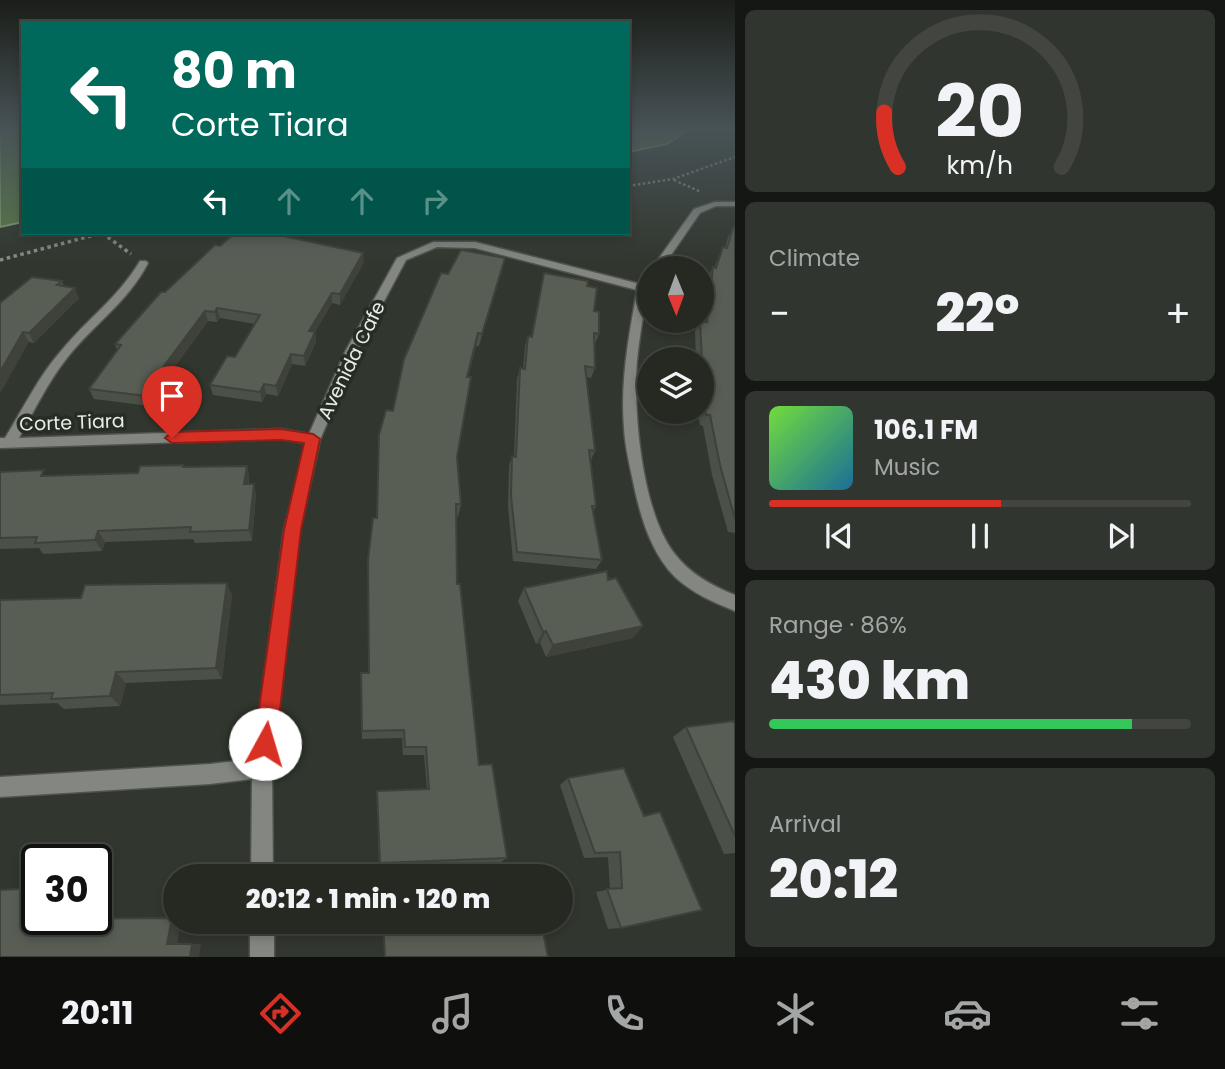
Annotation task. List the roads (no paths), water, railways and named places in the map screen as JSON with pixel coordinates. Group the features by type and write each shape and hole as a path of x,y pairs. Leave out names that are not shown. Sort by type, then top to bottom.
{"street":[{"path":"665,256 697,211 715,204 735,204"},
{"name":"Avenida Cafe","path":"262,864 262,768 290,542 313,439 351,352 402,258 436,244 487,248 637,281"},
{"path":"4,443 61,358 89,324 134,285 143,263"},
{"path":"637,332 630,370 630,427 648,522 668,559 691,580 735,603"},
{"name":"Corte Tiara","path":"4,443 281,434 313,439"},
{"path":"0,787 210,774 262,768"},
{"path":"262,934 262,957"}]}
